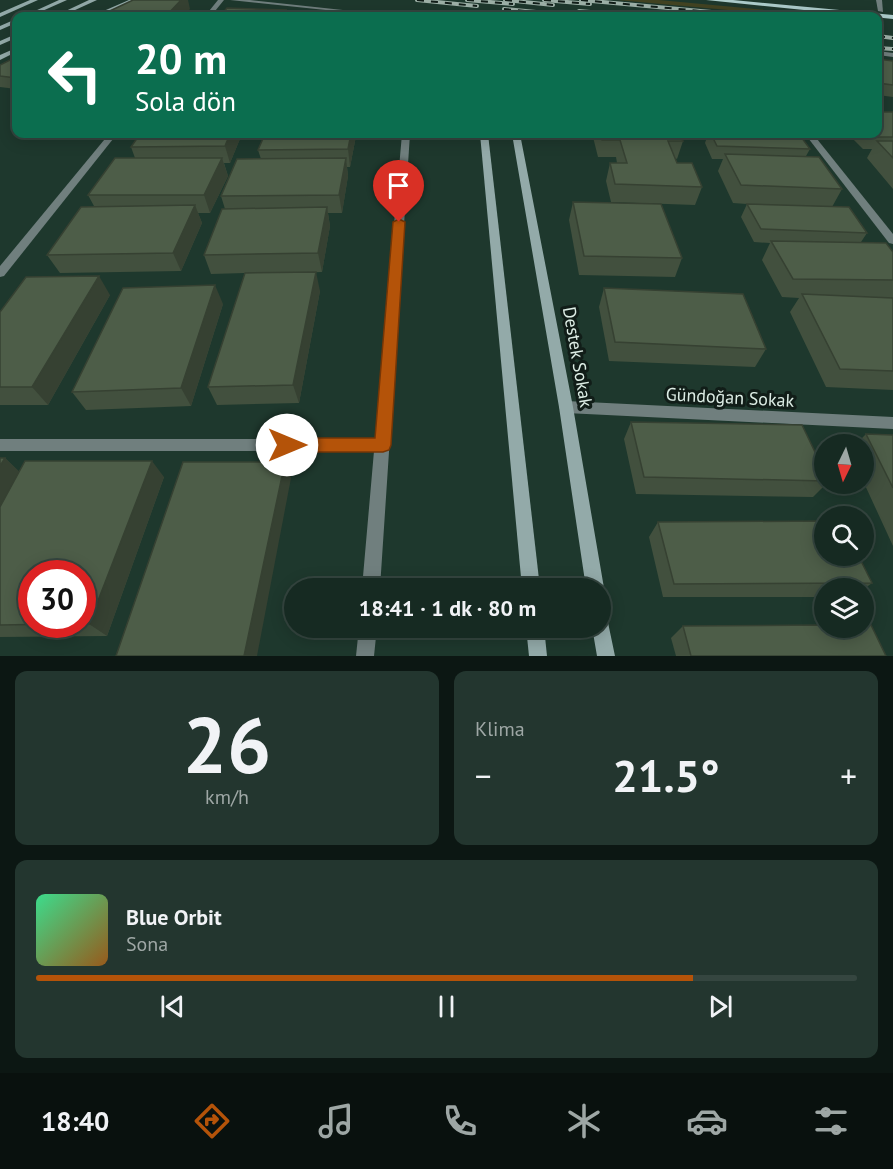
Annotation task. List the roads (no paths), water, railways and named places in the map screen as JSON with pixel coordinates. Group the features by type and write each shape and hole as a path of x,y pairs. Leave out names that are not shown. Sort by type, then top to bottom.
{"main road":[{"path":"710,0 839,12"},
{"path":"768,0 893,12"}],"street":[{"path":"0,15 35,0"},
{"path":"36,12 64,0"},
{"path":"67,12 94,0"},
{"path":"105,12 134,0"},
{"path":"211,12 221,0"},
{"path":"233,0 355,12"},
{"path":"879,0 880,11"},
{"path":"0,273 110,138"},
{"path":"372,578 406,138"},
{"path":"484,138 530,578"},
{"name":"Destek Sokak","path":"517,138 566,407 593,578"},
{"path":"812,138 893,241"},
{"name":"Gündoğan Sokak","path":"566,407 893,423"},
{"path":"0,445 383,445"},
{"path":"365,656 367,638"},
{"path":"536,638 538,656"},
{"path":"603,638 606,656"}],"railway":[{"path":"417,0 477,6"},
{"path":"467,0 513,4"},
{"path":"505,0 553,5"},
{"path":"544,0 590,4"},
{"path":"581,0 712,12"},
{"path":"504,9 535,12"},
{"path":"579,11 590,12"},
{"path":"882,37 893,38"},
{"path":"882,48 893,49"}]}
